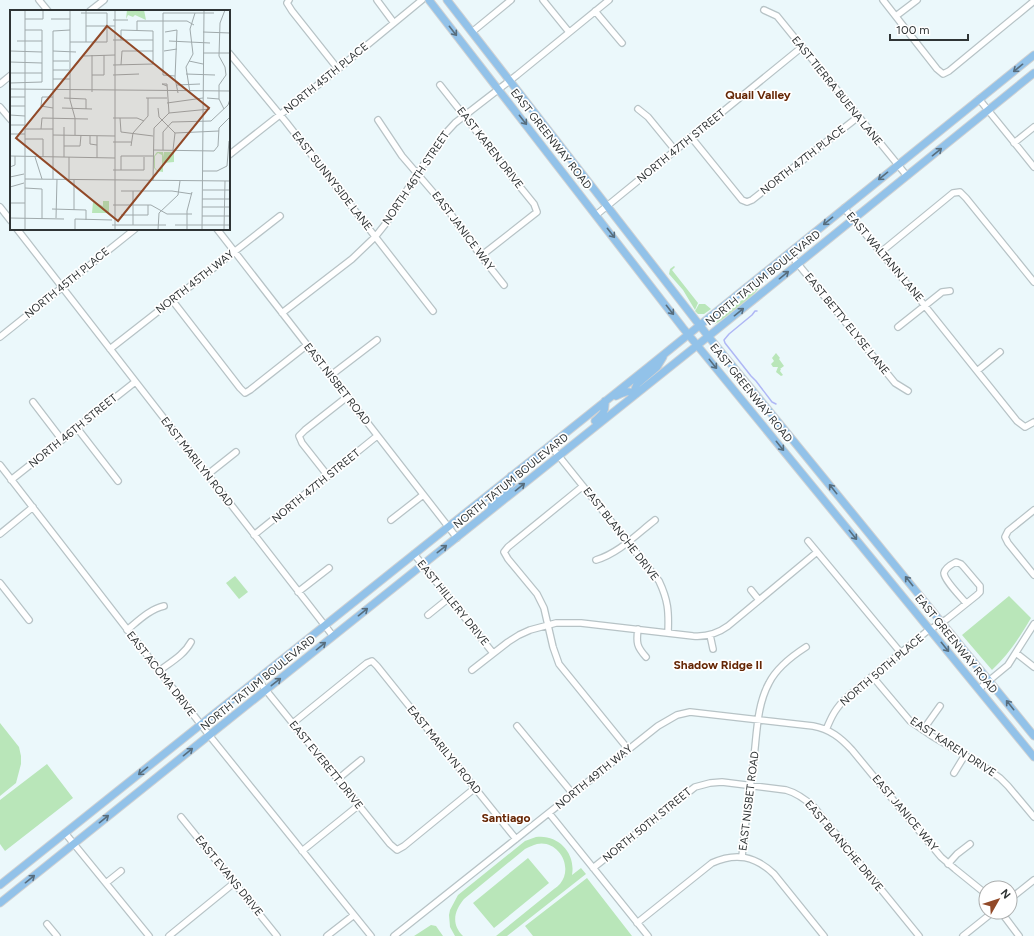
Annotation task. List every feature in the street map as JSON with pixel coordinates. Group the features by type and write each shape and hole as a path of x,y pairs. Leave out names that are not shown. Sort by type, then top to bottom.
{"main road":[{"name":"EAST GREENWAY ROAD","path":"429,0 697,345 1034,757"},
{"name":"EAST GREENWAY ROAD","path":"447,0 708,336 990,680 1034,736"},
{"name":"NORTH TATUM BOULEVARD","path":"0,885 605,402 1034,55"},
{"name":"NORTH TATUM BOULEVARD","path":"0,904 1034,73"},
{"path":"626,252 636,244"},
{"path":"605,402 613,405 636,394 635,389 637,384 657,367 669,350"},
{"path":"559,456 566,444 603,414 606,407 605,402"},
{"path":"485,515 492,504 512,483 513,479 511,476"}],"street":[{"path":"39,0 47,10"},
{"path":"94,10 104,0"},
{"path":"377,0 394,23"},
{"name":"NORTH 45TH PLACE","path":"230,154 422,0"},
{"path":"472,32 511,0"},
{"path":"543,0 569,32"},
{"name":"NORTH 46TH STREET","path":"282,313 352,259 375,237 387,222 444,135 455,123 510,81 609,0"},
{"path":"883,0 937,69 943,74 949,71 1034,1"},
{"path":"896,16 917,0"},
{"path":"288,2 338,69"},
{"name":"EAST TIERRA BUENA LANE","path":"764,10 777,16 907,176"},
{"path":"595,11 622,43"},
{"name":"NORTH 47TH STREET","path":"596,215 802,47"},
{"name":"EAST SUNNYSIDE LANE","path":"230,54 280,115 433,311"},
{"path":"0,84 10,76"},
{"name":"EAST KAREN DRIVE","path":"440,85 522,188 534,204 537,212 481,256"},
{"path":"979,99 1034,167"},
{"path":"0,107 10,119"},
{"path":"638,110 648,117 675,150"},
{"name":"NORTH 47TH PLACE","path":"691,137 742,200 747,202 752,200 858,117"},
{"name":"EAST JANICE WAY","path":"378,120 402,156 445,206 504,286"},
{"path":"1014,143 1034,127"},
{"path":"880,252 953,193 960,192 1034,282"},
{"path":"0,207 10,220"},
{"name":"EAST WALTANN LANE","path":"844,208 925,305 1017,421 1025,427 1034,422"},
{"name":"NORTH 45TH WAY","path":"110,349 280,216"},
{"name":"EAST MARILYN ROAD","path":"19,230 62,288 333,636"},
{"name":"NORTH 45TH PLACE","path":"0,337 134,230"},
{"name":"EAST NISBET ROAD","path":"218,230 457,538"},
{"name":"EAST BETTY ELYSE LANE","path":"789,253 895,383 908,391"},
{"name":"EAST WALTANN LANE","path":"898,327 942,292 950,291"},
{"path":"172,300 240,388 245,392 250,390 307,345"},
{"path":"330,376 377,340"},
{"path":"977,371 1000,352"},
{"name":"NORTH 46TH STREET","path":"12,480 135,382"},
{"path":"328,476 302,443 299,436 347,397"},
{"path":"33,402 62,440"},
{"path":"77,428 118,481"},
{"name":"NORTH 47TH STREET","path":"254,535 377,436"},
{"name":"EAST BLANCHE DRIVE","path":"550,445 655,576 663,589 669,612 668,633"},
{"path":"207,475 236,452"},
{"name":"EAST ACOMA DRIVE","path":"0,465 209,735 371,936"},
{"path":"583,486 508,547 504,552 537,594 544,608 552,647 559,664 628,749"},
{"path":"391,520 423,495"},
{"path":"0,534 33,508"},
{"path":"1034,510 1008,531 1005,537 1008,543 1034,575"},
{"path":"596,560 604,557 628,542 655,520"},
{"path":"808,541 901,653"},
{"path":"472,670 519,635 530,630 556,623 581,623 693,636 710,635 723,630 817,552"},
{"name":"EAST HILLERY DRIVE","path":"414,554 493,653"},
{"name":"NORTH 50TH PLACE","path":"826,730 833,714 847,696 930,630 947,619 966,604 977,595 980,592 980,586 961,564 956,562 944,571 945,577 966,604"},
{"path":"298,592 329,568"},
{"path":"0,583 29,620"},
{"path":"751,590 759,600"},
{"path":"428,614 449,598"},
{"path":"127,630 151,612 164,606"},
{"path":"979,689 1008,665 1034,624"},
{"path":"638,629 637,645 646,657"},
{"path":"710,635 713,649"},
{"path":"159,671 183,653 191,642"},
{"name":"EAST NISBET ROAD","path":"806,647 777,671 763,696 742,857 749,858 767,867 824,936"},
{"path":"1016,653 1034,667"},
{"name":"EAST MARILYN ROAD","path":"293,723 367,663 372,661 516,839"},
{"name":"EAST KAREN DRIVE","path":"872,676 910,721 983,766 1004,782 1034,818"},
{"name":"EAST EVERETT DRIVE","path":"257,679 390,844 397,850 404,846 475,788"},
{"path":"923,730 940,706"},
{"name":"NORTH 49TH WAY","path":"394,936 628,749 658,726 677,714 690,712 813,726 826,730"},
{"path":"517,726 572,794"},
{"name":"EAST JANICE WAY","path":"826,730 845,742 899,808 948,864 978,888"},
{"path":"954,773 965,755"},
{"path":"338,779 361,760"},
{"name":"NORTH 50TH STREET","path":"593,868 695,787 710,783 730,783 751,786"},
{"name":"EAST BLANCHE DRIVE","path":"751,786 794,792 814,807 919,936"},
{"path":"302,851 359,805"},
{"path":"549,813 648,936"},
{"name":"EAST EVANS DRIVE","path":"182,817 277,936"},
{"path":"65,833 149,936"},
{"path":"948,864 957,854 970,844"},
{"path":"637,923 712,863 737,856 742,857"},
{"path":"106,883 121,871"},
{"path":"1018,893 1034,880"},
{"path":"169,936 234,883"},
{"path":"328,936 354,915"},
{"path":"963,936 983,920"},
{"path":"1007,920 1019,936"},
{"path":"47,924 57,936"}],"green space":[{"path":"674,266 675,267 672,270 698,303 695,310 683,290 669,274 670,269"},
{"path":"758,287 759,288 755,293 738,308 720,321 715,324 714,323"},
{"path":"699,304 705,304 711,309 704,314 698,314 695,311"},
{"path":"776,353 784,366 780,369 783,375 781,376 776,372 778,367 773,367 771,364 774,361 772,358"},
{"path":"235,576 248,592 239,599 226,583"},
{"path":"1009,596 1031,618 1013,646 992,670 962,635"},
{"path":"0,723 19,747 21,764 16,783 0,796"},
{"path":"47,764 73,798 5,851 0,844 0,800"},
{"path":"536,837 551,839 564,847 571,859 573,867 572,875 581,868 586,874 507,936 496,936 557,887 564,877 565,864 560,853 555,848 550,845 537,844 525,849 464,899 458,908 455,918 457,927 463,936 455,936 450,927 449,915 458,895 525,841"},
{"path":"528,858 549,883 494,928 473,903"},
{"path":"587,878 632,936 533,936 525,926"},
{"path":"431,925 436,926 443,936 414,936"}],"waterway":[{"path":"757,311 755,311 724,340 772,402 776,404"}],"district":[{"name":"Quail Valley","path":"758,95"},
{"name":"Shadow Ridge II","path":"718,665"},
{"name":"Santiago","path":"506,818"}]}
